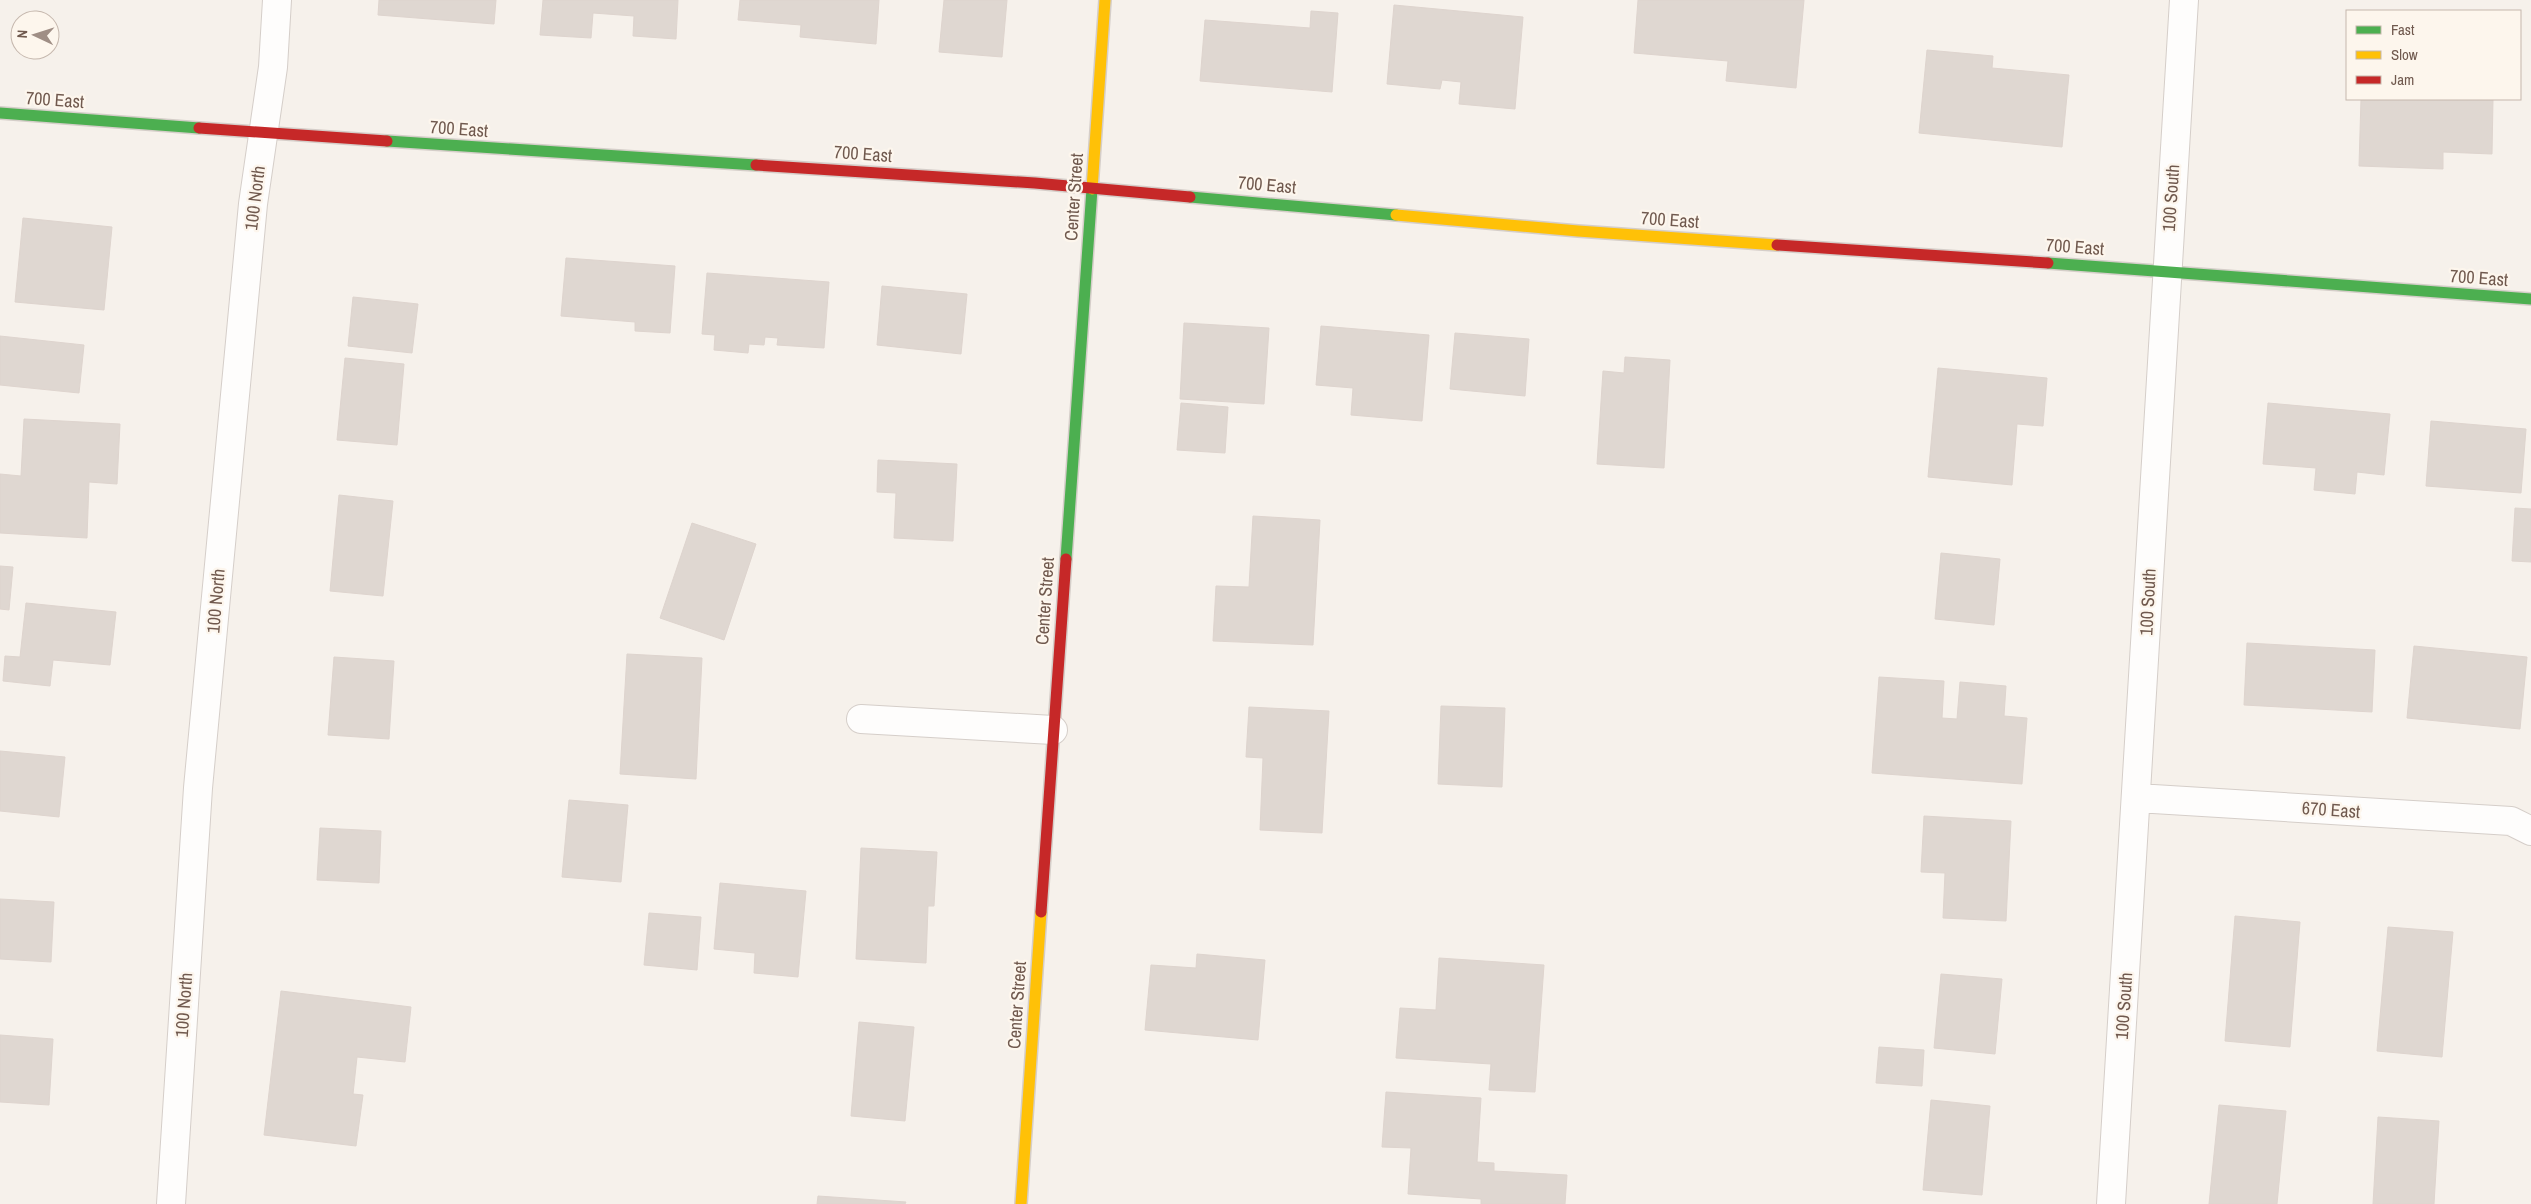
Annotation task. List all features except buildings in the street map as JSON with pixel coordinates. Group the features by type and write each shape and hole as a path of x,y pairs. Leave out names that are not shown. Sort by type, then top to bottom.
{"street":[{"name":"100 North","path":"171,1204 198,788 253,204 273,67 277,0"},
{"name":"Center Street","path":"1021,1204 1105,0"},
{"name":"100 South","path":"2111,1204 2137,798 2166,271 2184,0"},
{"name":"700 East","path":"0,113 264,133 1092,187 1578,231 2166,271 2531,299"},
{"path":"861,719 1053,730"},
{"name":"670 East","path":"2137,798 2511,821 2528,829"}],"traffic: fast":[{"path":"0,113 199,128"},
{"path":"387,141 756,165"},
{"path":"1066,559 1092,189"},
{"path":"1190,197 1396,215"},
{"path":"2048,263 2531,299"}],"traffic: slow":[{"path":"1092,189 1105,0"},
{"path":"1396,215 1578,231 1777,245"},
{"path":"1021,1204 1041,912"}],"traffic: jam":[{"path":"199,128 387,141"},
{"path":"756,165 1035,183 1190,197"},
{"path":"1777,245 2048,263"},
{"path":"1041,912 1066,559"}]}
